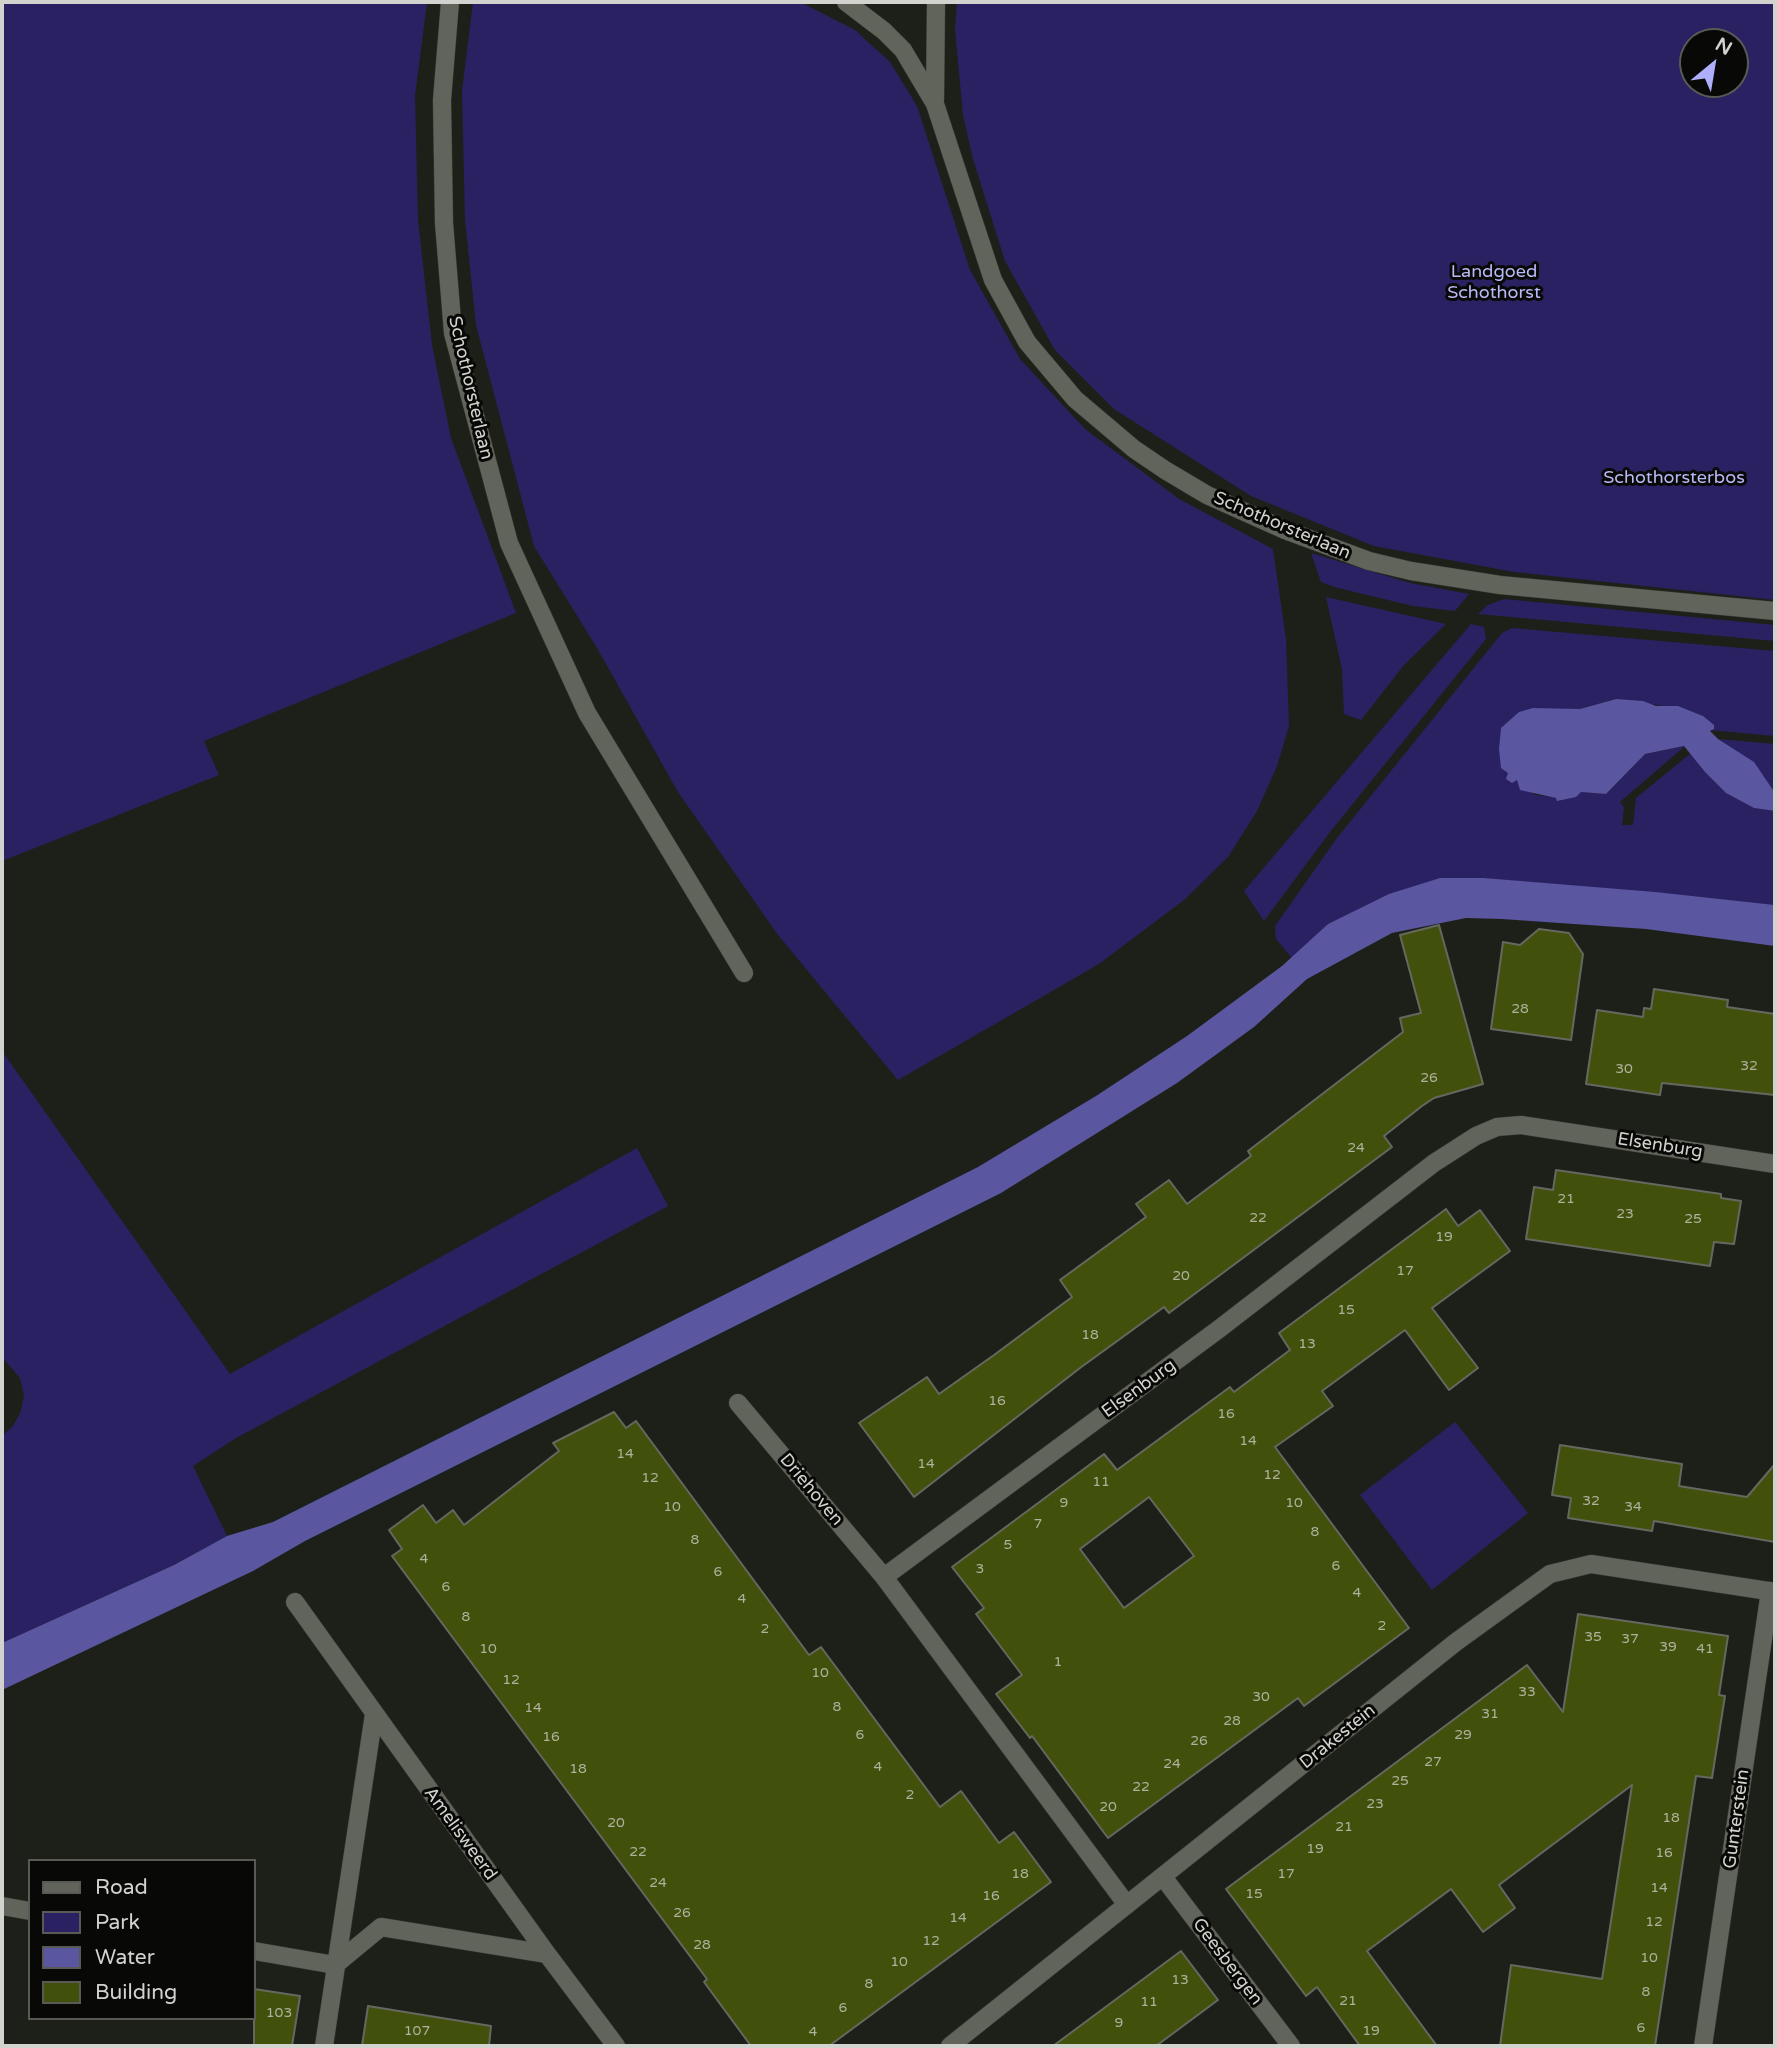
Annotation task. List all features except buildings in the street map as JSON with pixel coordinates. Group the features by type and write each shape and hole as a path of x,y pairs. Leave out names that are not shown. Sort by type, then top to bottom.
{"street":[{"name":"Schothorsterlaan","path":"450,2 442,100 444,223 453,333 509,543 587,713 744,973"},
{"name":"Schothorsterlaan","path":"846,2 884,31 903,50 935,104 982,250 998,290 1027,342 1076,399 1134,449 1165,470 1207,495 1285,530 1369,561 1411,571 1500,585 1775,611"},
{"path":"935,104 936,2"},
{"name":"Elsenburg","path":"884,1577 1220,1329 1434,1163 1476,1136 1497,1127 1521,1125 1775,1164"},
{"name":"Driehoven","path":"738,1403 884,1577"},
{"name":"Drakestein","path":"950,2046 1456,1643 1550,1574 1591,1564 1773,1592"},
{"path":"884,1577 1127,1905"},
{"name":"Gunterstein","path":"1703,2046 1773,1592"},
{"name":"Amelisweerd","path":"295,1602 616,2046"},
{"path":"324,2046 374,1714"},
{"name":"Geesbergen","path":"1164,1877 1291,2046"},
{"path":"2,1906 28,1911"},
{"path":"256,1951 335,1965 381,1927 547,1954"}],"green space":[{"path":"2,2 427,2 415,96 418,220 432,345 451,438 516,613 204,741 219,775 2,861"},
{"path":"473,2 800,2 855,30 890,62 917,106 970,270 1020,359 1085,429 1179,499 1273,549 1286,639 1289,726 1277,766 1257,811 1228,857 1184,900 1099,964 898,1080 778,935 678,792 597,648 534,546 476,325 465,220 462,91"},
{"name":"Landgoed Schothorst","path":"957,2 1775,2 1775,600 1514,572 1374,546 1251,496 1114,409 1055,350 1005,261 973,159 963,115 955,30"},
{"path":"1311,553 1410,583 1469,594 1455,611 1413,606 1334,587 1321,582"},
{"path":"1326,597 1446,624 1404,665 1361,720 1344,714 1342,669"},
{"path":"1504,599 1775,625 1775,641 1478,614 1488,605"},
{"path":"1471,624 1484,627 1486,639 1330,832 1264,921 1244,891"},
{"path":"1512,628 1775,651 1775,736 1710,730 1703,716 1684,709 1616,699 1580,709 1559,709 1508,773 1535,795 1562,798 1581,792 1606,794 1645,754 1685,746 1620,802 1624,807 1622,825 1633,825 1636,798 1691,753 1726,793 1754,808 1775,811 1775,905 1484,878 1328,924 1292,958 1276,939 1275,926 1337,838 1502,633"},
{"path":"1718,739 1775,744 1775,793 1756,768"},
{"path":"2,1051 230,1374 637,1148 668,1206 236,1438 193,1466 227,1536 174,1565 2,1643 2,1436 13,1426 21,1411 24,1395 20,1378 2,1357"},
{"path":"1455,1422 1528,1513 1432,1590 1360,1495"}],"water":[{"path":"1616,699 1643,701 1656,706 1678,706 1703,716 1714,725 1714,729 1710,731 1718,739 1754,762 1775,793 1775,811 1754,808 1726,793 1684,746 1645,754 1606,794 1581,792 1576,797 1557,801 1556,798 1520,790 1517,780 1512,783 1506,779 1508,773 1501,768 1499,749 1501,728 1519,712 1533,708 1580,709"},
{"path":"1440,878 1484,878 1775,905 1775,946 1646,929 1502,919 1466,918 1392,933 1307,979 1254,1027 1177,1083 1001,1193 305,1541 253,1571 2,1690 2,1643 174,1565 227,1536 273,1522 978,1167 1096,1096 1187,1036 1282,966 1328,924 1389,894"}],"park label":[{"name":"Schothorsterbos","path":"1674,478"}]}
